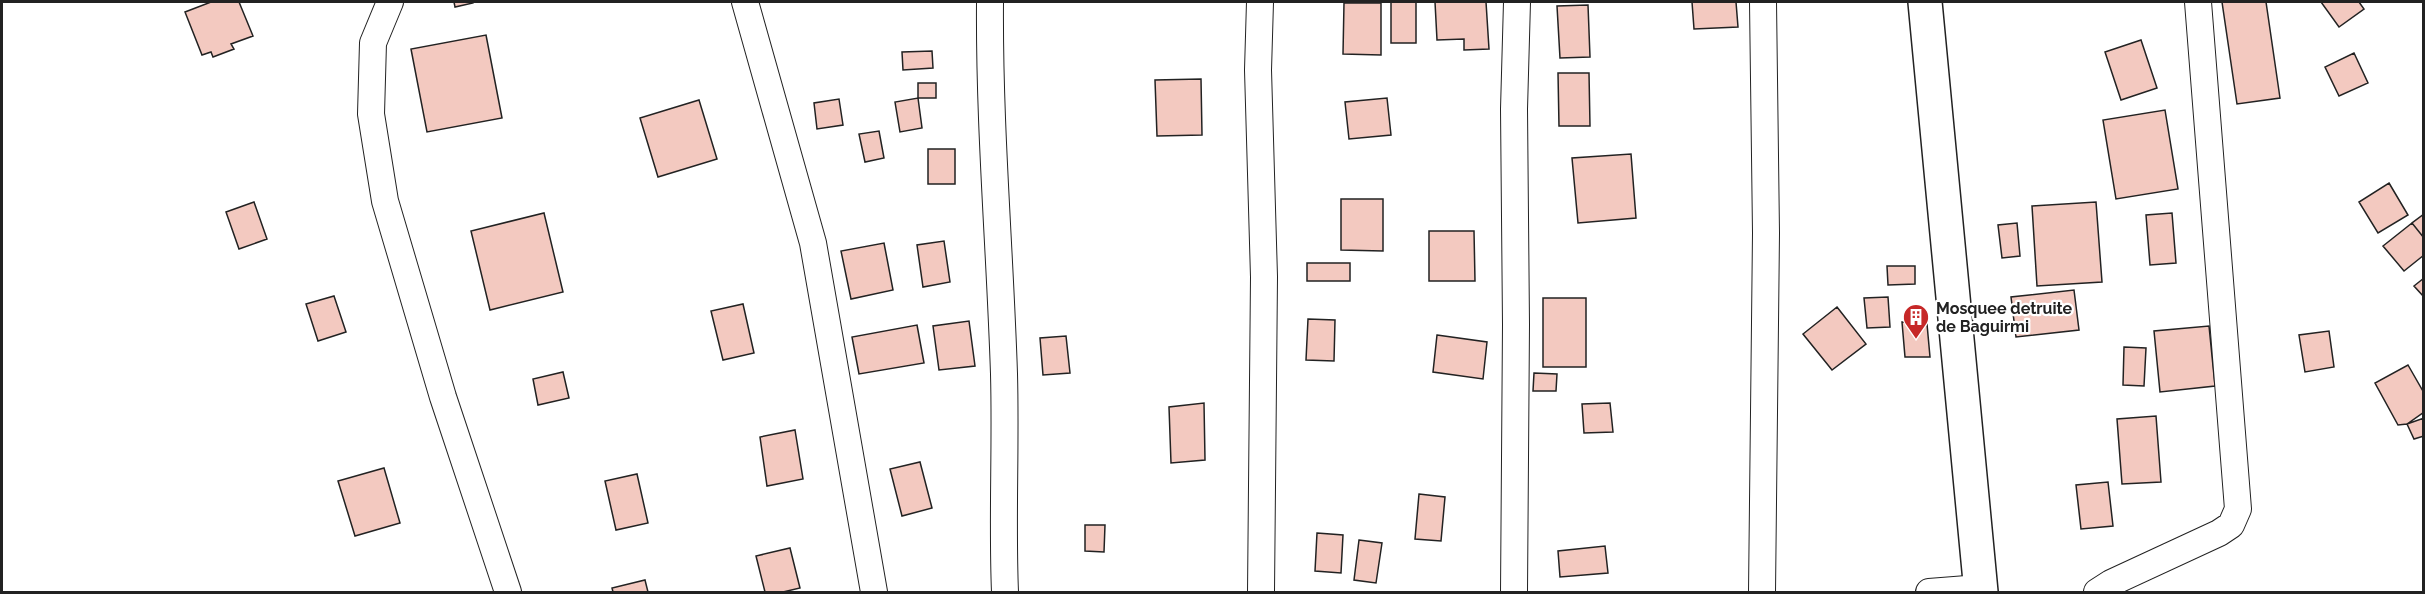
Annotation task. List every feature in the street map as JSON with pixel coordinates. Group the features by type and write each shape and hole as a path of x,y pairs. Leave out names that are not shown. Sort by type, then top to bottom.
{"main road":[{"path":"1925,2 1980,590"}],"street":[{"path":"390,2 373,43 371,114 385,201 443,397 508,592"},
{"path":"745,2 813,243 874,592"},
{"path":"990,2 993,167 1004,376 1005,592"},
{"path":"1260,2 1258,69 1264,277 1261,592"},
{"path":"1514,592 1516,324 1514,109 1517,2"},
{"path":"1762,592 1766,233 1763,2"},
{"path":"2097,592 2111,583 2219,533 2230,525 2238,509 2198,2"},
{"path":"1929,592 1980,590"}],"building":[{"path":"211,2 239,2 253,36 231,44 234,49 213,57 211,52 202,55 185,12"},
{"path":"454,2 473,2 473,3 455,7"},
{"path":"1391,2 1416,2 1416,43 1391,43"},
{"path":"1435,2 1486,2 1489,49 1464,50 1464,39 1437,40"},
{"path":"1692,2 1736,2 1738,27 1694,29"},
{"path":"2222,2 2266,2 2280,98 2237,104"},
{"path":"2321,2 2359,2 2364,9 2339,27"},
{"path":"1344,3 1381,3 1381,55 1343,54"},
{"path":"1588,5 1590,57 1560,58 1557,6"},
{"path":"486,35 502,118 427,132 411,49"},
{"path":"2141,40 2157,88 2121,100 2105,52"},
{"path":"932,51 933,68 903,70 902,52"},
{"path":"2354,53 2368,83 2339,96 2325,67"},
{"path":"1558,73 1589,73 1590,126 1559,126"},
{"path":"1201,79 1202,135 1157,136 1155,80"},
{"path":"918,83 936,83 936,98 918,98"},
{"path":"918,98 922,128 900,132 895,102"},
{"path":"1387,98 1391,135 1349,139 1345,102"},
{"path":"839,99 843,125 817,129 814,103"},
{"path":"699,100 717,159 658,177 640,118"},
{"path":"2165,110 2178,189 2116,199 2103,120"},
{"path":"879,131 884,158 865,162 859,134"},
{"path":"928,149 955,149 955,184 928,184"},
{"path":"1631,154 1636,218 1578,223 1572,158"},
{"path":"2389,183 2408,215 2378,233 2359,202"},
{"path":"1341,199 1383,199 1383,251 1341,250"},
{"path":"254,202 267,239 239,249 226,212"},
{"path":"2096,202 2102,282 2037,286 2032,206"},
{"path":"544,213 563,292 490,310 471,231"},
{"path":"2172,213 2176,263 2150,265 2146,215"},
{"path":"2424,214 2424,238 2412,223"},
{"path":"2017,223 2020,256 2002,258 1998,225"},
{"path":"2412,223 2424,238 2424,255 2404,271 2383,246"},
{"path":"1429,231 1474,231 1475,281 1429,281"},
{"path":"944,241 950,282 923,287 917,245"},
{"path":"884,243 893,290 851,299 841,251"},
{"path":"1307,263 1350,263 1350,281 1307,281"},
{"path":"1887,266 1915,266 1915,284 1888,285"},
{"path":"2424,278 2424,297 2414,286"},
{"path":"2074,290 2079,330 2016,337 2011,297"},
{"path":"334,296 346,332 318,341 306,304"},
{"path":"1888,297 1890,327 1867,328 1864,298"},
{"path":"1543,298 1586,298 1586,367 1543,367"},
{"path":"743,304 754,353 723,360 711,311"},
{"path":"1837,307 1866,344 1832,370 1803,334"},
{"path":"1308,319 1335,320 1334,361 1306,360"},
{"path":"969,321 975,366 939,370 933,326"},
{"name":"Mosquee detruite de Baguirmi","path":"1902,322 1927,324 1930,357 1905,357"},
{"path":"917,325 924,363 859,374 852,337"},
{"path":"2209,326 2215,386 2160,392 2154,331"},
{"path":"2329,331 2334,367 2305,372 2299,335"},
{"path":"1437,335 1487,342 1483,379 1433,372"},
{"path":"1066,336 1070,373 1043,375 1040,338"},
{"path":"2124,347 2146,348 2144,386 2123,385"},
{"path":"2408,365 2424,393 2424,412 2407,424 2398,425 2375,383"},
{"path":"563,372 569,398 538,405 533,379"},
{"path":"1534,373 1557,374 1556,391 1533,391"},
{"path":"1204,403 1205,460 1171,463 1169,407"},
{"path":"1610,403 1613,432 1584,433 1582,404"},
{"path":"2156,416 2161,482 2122,484 2117,419"},
{"path":"2424,418 2424,436 2414,439 2407,424"},
{"path":"795,430 803,479 767,486 760,437"},
{"path":"920,462 932,508 902,516 890,469"},
{"path":"384,468 400,523 355,536 338,481"},
{"path":"637,474 648,523 616,530 605,481"},
{"path":"2108,482 2113,526 2081,529 2076,485"},
{"path":"1419,494 1445,497 1441,541 1415,539"},
{"path":"1085,525 1105,525 1104,552 1085,551"},
{"path":"1317,533 1343,535 1341,573 1315,571"},
{"path":"1359,540 1382,543 1376,583 1354,580"},
{"path":"1605,546 1608,573 1560,577 1558,551"},
{"path":"790,548 800,588 783,592 765,592 756,556"},
{"path":"645,580 648,592 613,592 612,588"}],"place":[{"name":"Mosquee detruite de Baguirmi","path":"1916,340"}]}
